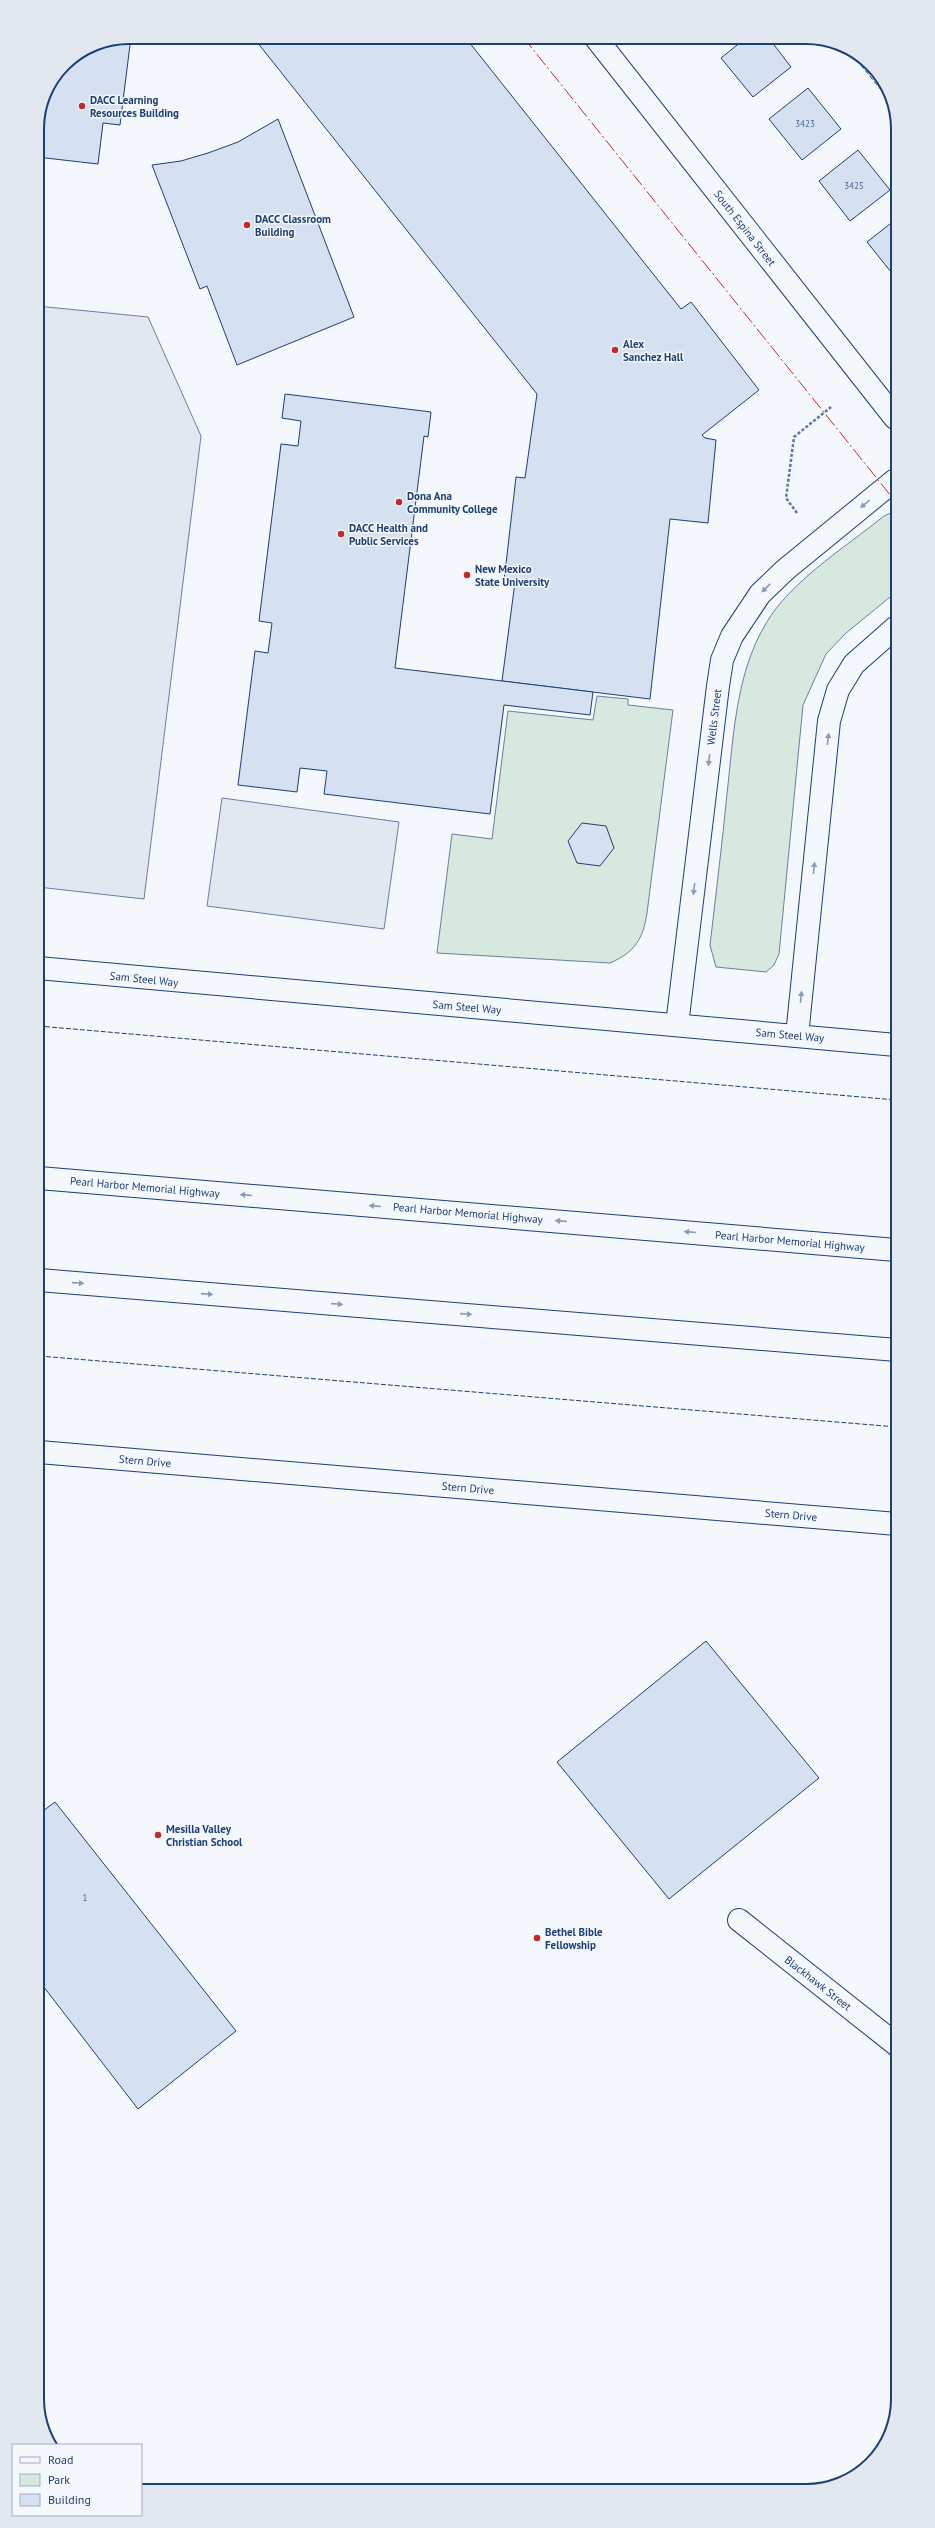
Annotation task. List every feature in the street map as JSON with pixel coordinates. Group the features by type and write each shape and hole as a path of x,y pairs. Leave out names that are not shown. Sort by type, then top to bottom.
{"main road":[{"name":"South Espina Street","path":"601,44 891,413"},
{"name":"Wells Street","path":"677,1026 722,660 732,636 746,612 770,584 891,483"},
{"path":"797,1036 829,720 838,690 854,664 891,631"},
{"name":"Sam Steel Way","path":"44,969 891,1045"},
{"name":"Pearl Harbor Memorial Highway","path":"44,1178 891,1250"},
{"path":"44,1280 891,1350"},
{"name":"Stern Drive","path":"44,1452 891,1523"},
{"name":"Blackhawk Street","path":"739,1920 891,2040"}],"path":[{"path":"796,513 786,498 794,436 832,407"}],"green space":[{"path":"891,513 891,596 846,633 826,654 803,705 779,954 774,965 766,972 716,967 710,945 732,747 739,700 751,655 760,634 772,614 783,600 810,574 884,516"},
{"path":"597,696 628,699 628,705 673,710 647,913 643,930 636,944 626,954 610,963 437,953 452,834 492,839 508,711 593,720"}],"shaded area":[{"path":"44,307 148,317 201,436 144,899 44,888"},
{"path":"222,798 399,822 384,929 207,906"}],"building":[{"name":"DACC Learning Resources Building","path":"123,44 130,44 120,125 103,123 98,164 44,158 44,123 48,101 58,82 65,73 82,58 96,50"},
{"name":"Alex Sanchez Hall","path":"259,44 471,44 681,309 691,302 759,390 702,435 705,438 716,440 708,523 670,519 650,699 502,681 515,582 504,581 516,477 525,478 537,394"},
{"path":"738,44 773,44 791,67 753,97 721,58"},
{"path":"808,88 841,129 802,160 769,119"},
{"name":"DACC Classroom Building","path":"278,119 354,317 237,365 207,286 200,289 152,165 181,161 208,153 238,142"},
{"path":"858,150 890,190 850,221 819,181"},
{"path":"891,223 891,272 867,242"},
{"name":"DACC Health and Public Services","path":"285,394 431,412 428,437 424,436 395,668 593,692 590,715 504,705 490,814 324,794 327,771 300,768 297,792 238,785 255,651 268,653 272,623 259,621 281,444 298,446 301,421 282,418"},
{"path":"582,823 606,826 614,848 600,866 577,863 568,841"},
{"path":"706,1641 819,1778 669,1899 557,1762"},
{"path":"55,1802 236,2031 138,2109 44,1987 44,1810"}],"fence":[{"path":"859,63 882,91"},
{"path":"44,1027 891,1100"},
{"path":"44,1356 891,1427"}],"power":[{"path":"529,44 891,496"}],"place":[{"name":"DACC Learning Resources Building","path":"82,106"},
{"name":"DACC Classroom Building","path":"247,225"},
{"name":"Alex Sanchez Hall","path":"615,350"},
{"name":"Dona Ana Community College","path":"399,502"},
{"name":"DACC Health and Public Services","path":"341,534"},
{"name":"New Mexico State University","path":"467,575"},
{"name":"Mesilla Valley Christian School","path":"158,1835"},
{"name":"Bethel Bible Fellowship","path":"537,1938"}]}
